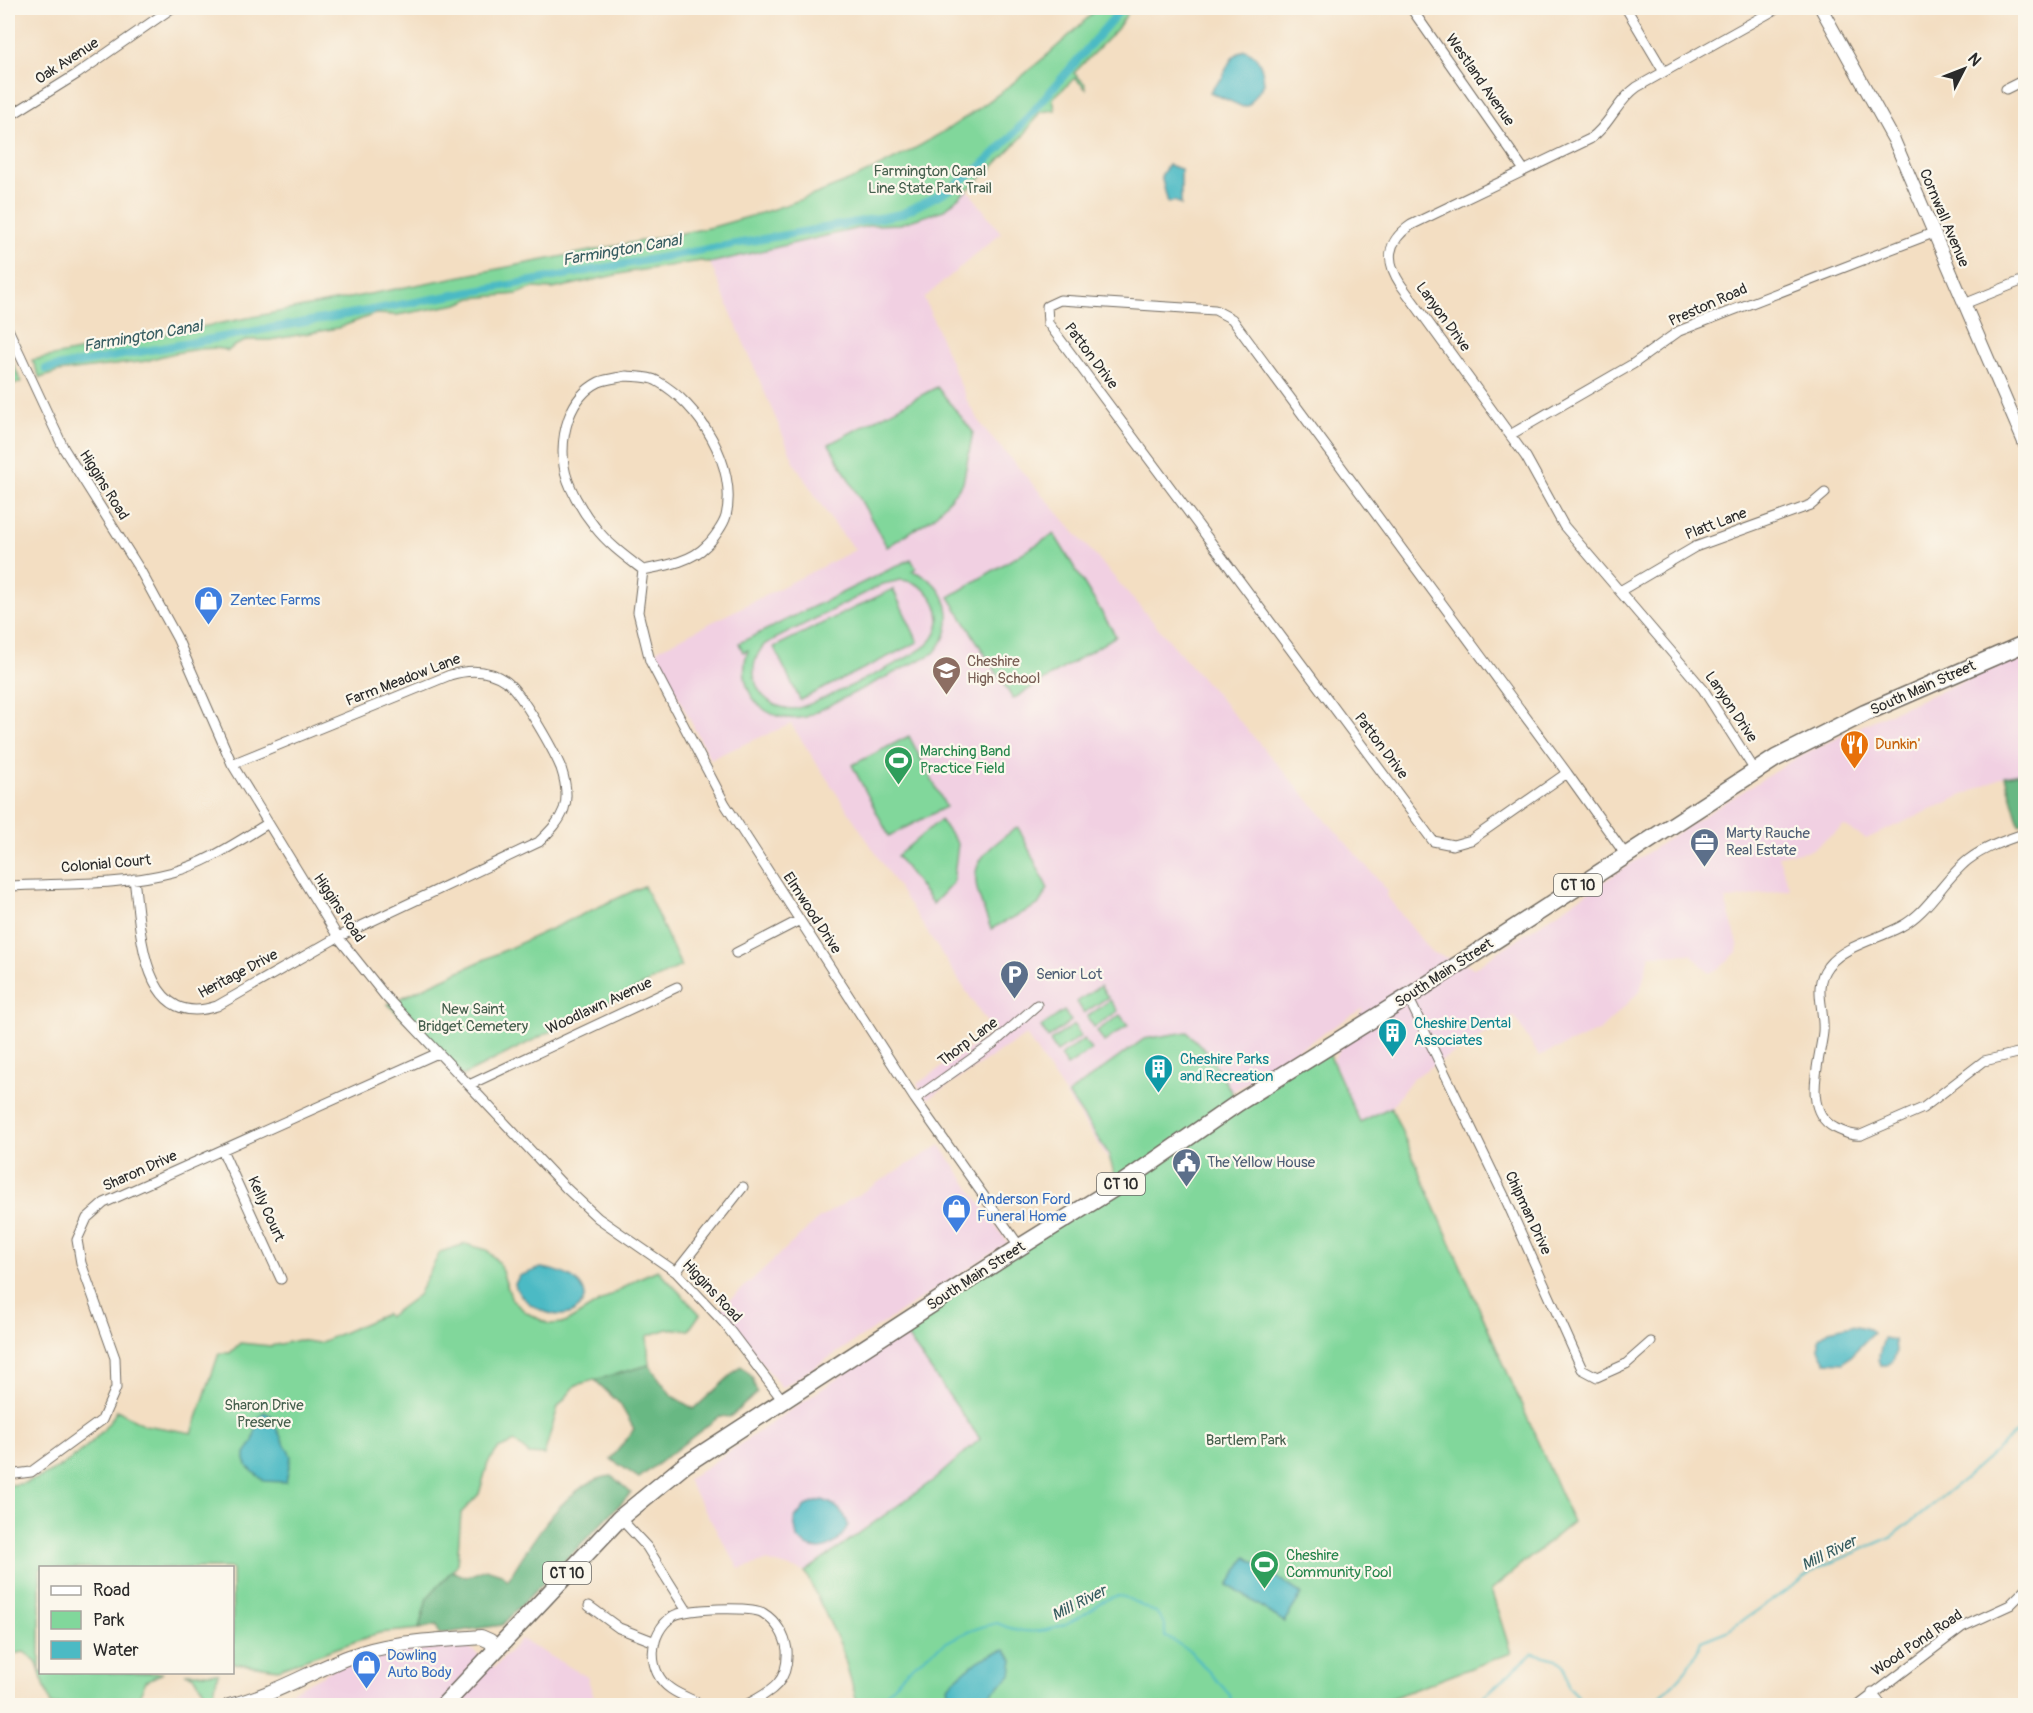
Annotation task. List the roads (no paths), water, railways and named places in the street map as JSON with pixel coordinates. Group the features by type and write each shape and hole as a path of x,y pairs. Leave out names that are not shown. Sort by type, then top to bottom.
{"highway":[{"name":"South Main Street","path":"443,1706 620,1518 686,1464 1118,1186 1238,1103 1408,997 1625,854 1756,772 1821,734 2025,642"}],"main road":[{"path":"229,1706 261,1696 349,1657 378,1648 472,1639 484,1648 496,1649"}],"street":[{"name":"Oak Avenue","path":"8,117 77,74 172,8"},
{"name":"Westland Avenue","path":"1411,8 1524,170"},
{"path":"1626,8 1664,72"},
{"name":"Lanyon Drive","path":"1756,772 1703,689 1555,513 1533,468 1393,273 1389,255 1396,237 1411,225 1590,139 1605,126 1628,94 1778,8"},
{"name":"Cornwall Avenue","path":"1821,8 1886,124 2025,447"},
{"path":"2006,89 2025,79"},
{"name":"Preston Road","path":"1510,435 1633,364 1679,331 1934,232"},
{"path":"1964,304 2025,279"},
{"name":"Patton Drive","path":"1567,772 1471,840 1453,845 1433,842 1048,323 1047,306 1060,300 1215,310 1232,319 1567,772 1625,854"},
{"name":"Higgins Road","path":"8,329 64,449 140,570 177,638 232,764 338,937 386,997 566,1188 598,1218 676,1272 724,1323 784,1402"},
{"path":"626,376 655,380 688,403 712,435 727,477 726,517 705,547 673,564 643,570 617,550 595,527 577,500 564,467 565,429 574,405 598,383 626,376"},
{"name":"Platt Lane","path":"1620,591 1695,547 1811,505 1825,493"},
{"name":"Elmwood Drive","path":"643,570 638,612 650,661 725,804 798,921 915,1099 1020,1247"},
{"name":"Farm Meadow Lane","path":"232,764 450,675 470,669 489,673 507,682 520,696 561,768 566,790 564,808 554,827 538,842 338,937"},
{"name":"Colonial Court","path":"8,886 134,879 174,872 202,861 267,824"},
{"path":"2025,833 1995,844 1968,860 1914,918 1848,951 1824,971 1819,991 1823,1031 1816,1081 1817,1107 1830,1126 1853,1136 1861,1135 1923,1108 1984,1061 2025,1051"},
{"name":"Heritage Drive","path":"134,879 144,947 154,981 162,997 178,1008 200,1011 217,1006 338,937"},
{"path":"736,953 798,921"},
{"name":"Woodlawn Avenue","path":"470,1084 677,987"},
{"name":"Chipman Drive","path":"1408,997 1506,1200 1582,1370 1597,1377 1626,1364 1651,1342"},
{"name":"Thorp Lane","path":"915,1099 994,1043 1037,1005"},
{"name":"Sharon Drive","path":"8,1475 31,1472 102,1420 116,1388 115,1358 81,1263 77,1240 87,1218 104,1203 223,1152 438,1053"},
{"name":"Kelly Court","path":"223,1152 281,1279"},
{"path":"676,1272 742,1187"},
{"path":"620,1518 646,1548 687,1611"},
{"name":"Wood Pond Road","path":"1858,1706 1872,1693 1962,1627 2010,1605 2025,1589"},
{"path":"589,1606 619,1628 655,1642"},
{"path":"704,1706 685,1701 670,1689 655,1671 652,1648 660,1628 674,1615 687,1611 761,1611 777,1624 786,1646 788,1668 774,1690 744,1706"},
{"path":"1872,1693 1882,1706"}],"water":[{"path":"1245,50 1254,55 1260,63 1264,84 1249,105 1243,107 1210,92 1222,78 1233,57"},
{"path":"1168,165 1181,169 1181,205 1175,201 1168,203 1161,176"},
{"path":"541,1268 561,1273 579,1284 585,1296 579,1308 570,1314 559,1315 547,1312 536,1307 518,1292 515,1284 519,1276"},
{"path":"1852,1325 1866,1328 1873,1333 1843,1363 1826,1362 1819,1349 1819,1338 1829,1330"},
{"path":"1884,1338 1895,1340 1896,1353 1893,1361 1887,1365 1880,1365 1878,1359"},
{"path":"264,1412 279,1420 273,1422 291,1456 286,1482 264,1481 248,1467 245,1460 245,1453 253,1442 257,1420"},
{"path":"822,1500 839,1509 848,1525 832,1545 819,1549 811,1548 797,1538 794,1520 805,1506"},
{"name":"Cheshire Community Pool","path":"1246,1557 1302,1594 1284,1622 1228,1585"},
{"path":"1005,1650 1013,1660 1011,1675 989,1695 962,1705 950,1699 947,1687 960,1675 973,1664"}],"waterway":[{"name":"Farmington Canal","path":"46,369 901,214 951,189 980,167 1012,136 1122,8"},
{"name":"Mill River","path":"1651,1706 1687,1669 1701,1641 1729,1630 1817,1569 1893,1536 1963,1480 2026,1424"},
{"name":"Mill River","path":"879,1706 901,1677 930,1653 963,1634 997,1623 1009,1628 1033,1632 1056,1628 1078,1618 1106,1600 1118,1596 1156,1612 1165,1625 1165,1636 1190,1651 1230,1695 1232,1706"},
{"name":"Mill River","path":"1473,1706 1533,1653 1557,1659 1565,1666 1568,1686 1588,1706"}],"place":[{"name":"Zentec Farms","path":"209,626"},
{"name":"Cheshire High School","path":"946,696"},
{"name":"Dunkin'","path":"1854,770"},
{"name":"Marching Band Practice Field","path":"899,786"},
{"name":"Marty Rauche Real Estate","path":"1705,868"},
{"name":"Senior Lot","path":"1015,1000"},
{"name":"Cheshire Dental Associates","path":"1393,1058"},
{"name":"Cheshire Parks and Recreation","path":"1159,1094"},
{"name":"The Yellow House","path":"1186,1188"},
{"name":"Anderson Ford Funeral Home","path":"956,1234"},
{"name":"Cheshire Community Pool","path":"1265,1590"},
{"name":"Dowling Auto Body","path":"366,1690"}],"park label":[{"name":"Farmington Canal Line State Park Trail","path":"930,180"},
{"name":"New Saint Bridget Cemetery","path":"473,1018"},
{"name":"Sharon Drive Preserve","path":"264,1414"},
{"name":"Bartlem Park","path":"1246,1440"}]}
